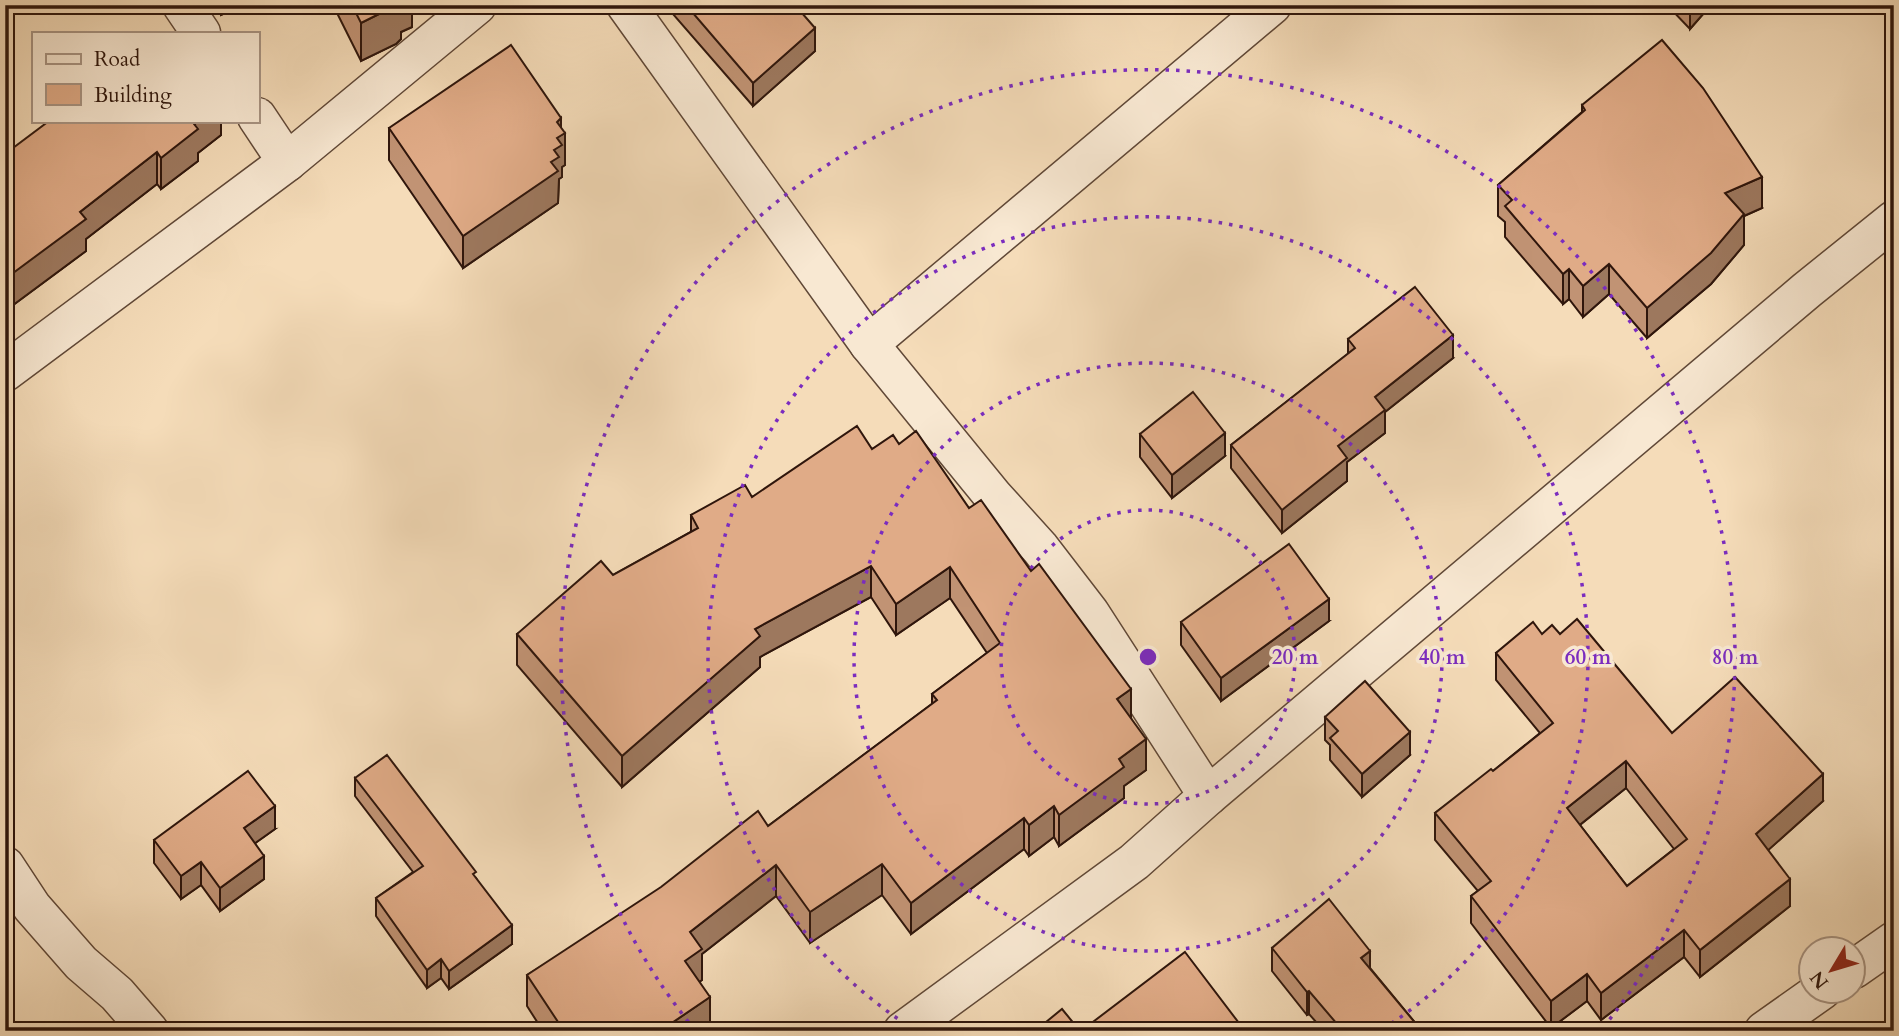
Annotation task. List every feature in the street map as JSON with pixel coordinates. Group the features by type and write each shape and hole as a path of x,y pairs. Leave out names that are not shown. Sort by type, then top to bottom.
{"street":[{"path":"182,5 200,32"},
{"path":"5,372 287,162 477,5"},
{"path":"626,5 869,344 993,496 1040,548 1090,613 1208,796"},
{"path":"869,344 1272,5"},
{"path":"259,120 287,162"},
{"path":"903,1031 1134,862 1208,796 1894,219"},
{"path":"5,866 32,907 65,945 81,963 117,994 149,1031"},
{"path":"1868,959 1894,941"},
{"path":"1765,1031 1803,1004"}],"building":[{"path":"352,5 397,5 361,23"},
{"path":"686,5 795,5 815,28 753,83"},
{"path":"1662,40 1703,88 1762,177 1725,193 1744,214 1711,253 1647,308 1609,264 1583,286 1569,269 1563,274 1505,206 1512,200 1498,185 1585,110 1582,105"},
{"path":"511,45 561,118 557,122 565,133 557,138 562,145 554,150 559,157 551,162 558,171 463,236 389,128"},
{"path":"48,122 197,122 194,124 198,129 161,158 157,152 80,212 86,219 5,279 5,154"},
{"path":"1415,287 1453,335 1375,397 1385,410 1338,446 1347,458 1282,510 1231,445 1355,348 1348,339"},
{"path":"1193,392 1225,433 1172,475 1140,434"},
{"path":"857,426 872,449 893,435 899,444 916,431 969,508 981,500 1031,571 1039,564 1131,689 1117,699 1146,739 1119,759 1124,767 1059,815 1054,806 1029,825 1024,818 911,903 882,864 810,912 776,865 690,932 702,949 685,961 710,997 660,1031 564,1031 527,975 661,887 758,811 768,826 937,700 932,694 1000,643 950,567 896,604 871,566 755,629 760,636 622,756 517,634 601,561 613,575 698,528 691,515 745,485 752,497"},
{"path":"1289,544 1329,599 1221,678 1181,622"},
{"path":"1577,619 1672,733 1735,677 1823,774 1756,834 1790,879 1700,950 1684,930 1601,993 1587,974 1551,1001 1471,896 1491,881 1435,813 1553,723 1496,653 1533,622 1542,634 1552,625 1560,634","holes":["1626,761 1687,839 1627,886 1567,808"]},
{"path":"1365,681 1410,732 1362,774 1330,738 1338,731 1325,717"},
{"path":"387,755 476,872 473,874 512,925 449,971 441,959 427,970 376,898 423,866 355,778"},
{"path":"248,771 275,806 244,828 264,856 220,888 201,862 181,876 154,840"},
{"path":"1329,899 1370,951 1361,958 1422,1031 1343,1031 1272,948"},
{"path":"1185,952 1245,1031 1081,1031"},
{"path":"1062,1009 1080,1031 1035,1031"}]}
